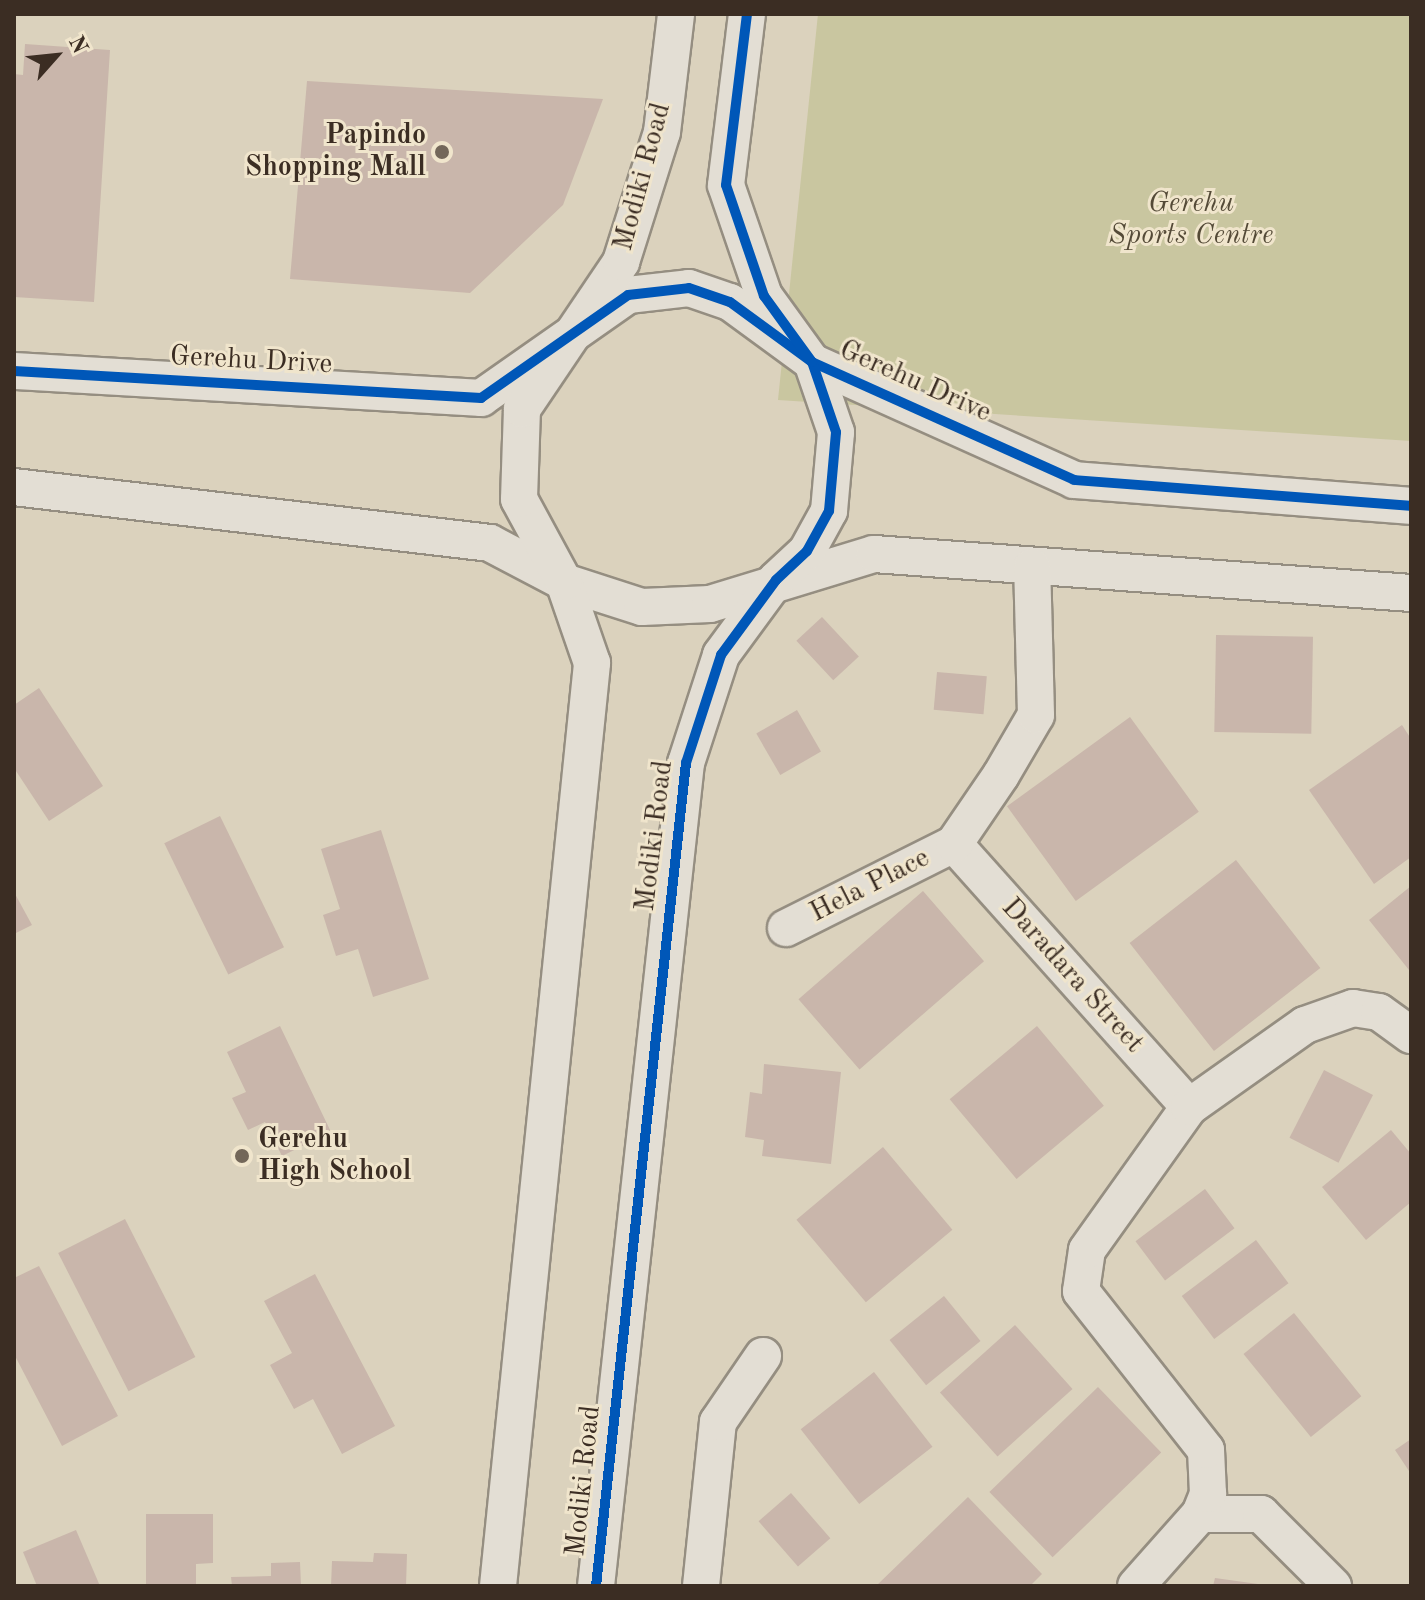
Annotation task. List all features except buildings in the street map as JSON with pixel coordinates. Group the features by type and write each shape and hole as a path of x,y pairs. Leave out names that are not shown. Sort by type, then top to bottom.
{"street":[{"name":"Modiki Road","path":"498,1586 592,663 564,582 519,499 522,409 621,262 662,132 676,14"},
{"name":"Modiki Road","path":"596,1586 686,763 721,655 776,580 807,551 829,511 836,432 812,362 764,296 726,185 747,14"},
{"name":"Gerehu Drive","path":"14,371 481,398 580,325 628,295 689,288 730,302 812,362 1074,480 1411,506"},
{"path":"14,487 490,543 564,582 642,607 710,604 776,580 874,554 1411,593"},
{"path":"954,844 1036,715 1032,567"},
{"name":"Hela Place","path":"786,928 954,844"},
{"name":"Daradara Street","path":"954,844 1189,1107"},
{"path":"1136,1586 1200,1514 1208,1494 1206,1450 1195,1429 1081,1291 1087,1250 1102,1221 1189,1107 1327,1012 1379,1012 1411,1035"},
{"path":"701,1586 718,1422 763,1356"},
{"path":"1200,1514 1261,1514 1333,1586"}],"green space":[{"name":"Gerehu Sports Centre","path":"818,14 1411,14 1411,441 778,400"}],"cycle path":[{"path":"596,1586 686,763 721,655 776,580 807,551 829,511 836,432 812,362 764,296 726,185 747,14"},
{"path":"14,371 481,398 628,295 689,288 730,302 812,362 1074,480 1411,506"}],"place":[{"name":"Papindo Shopping Mall","path":"442,152"},
{"name":"Gerehu High School","path":"242,1156"}]}
